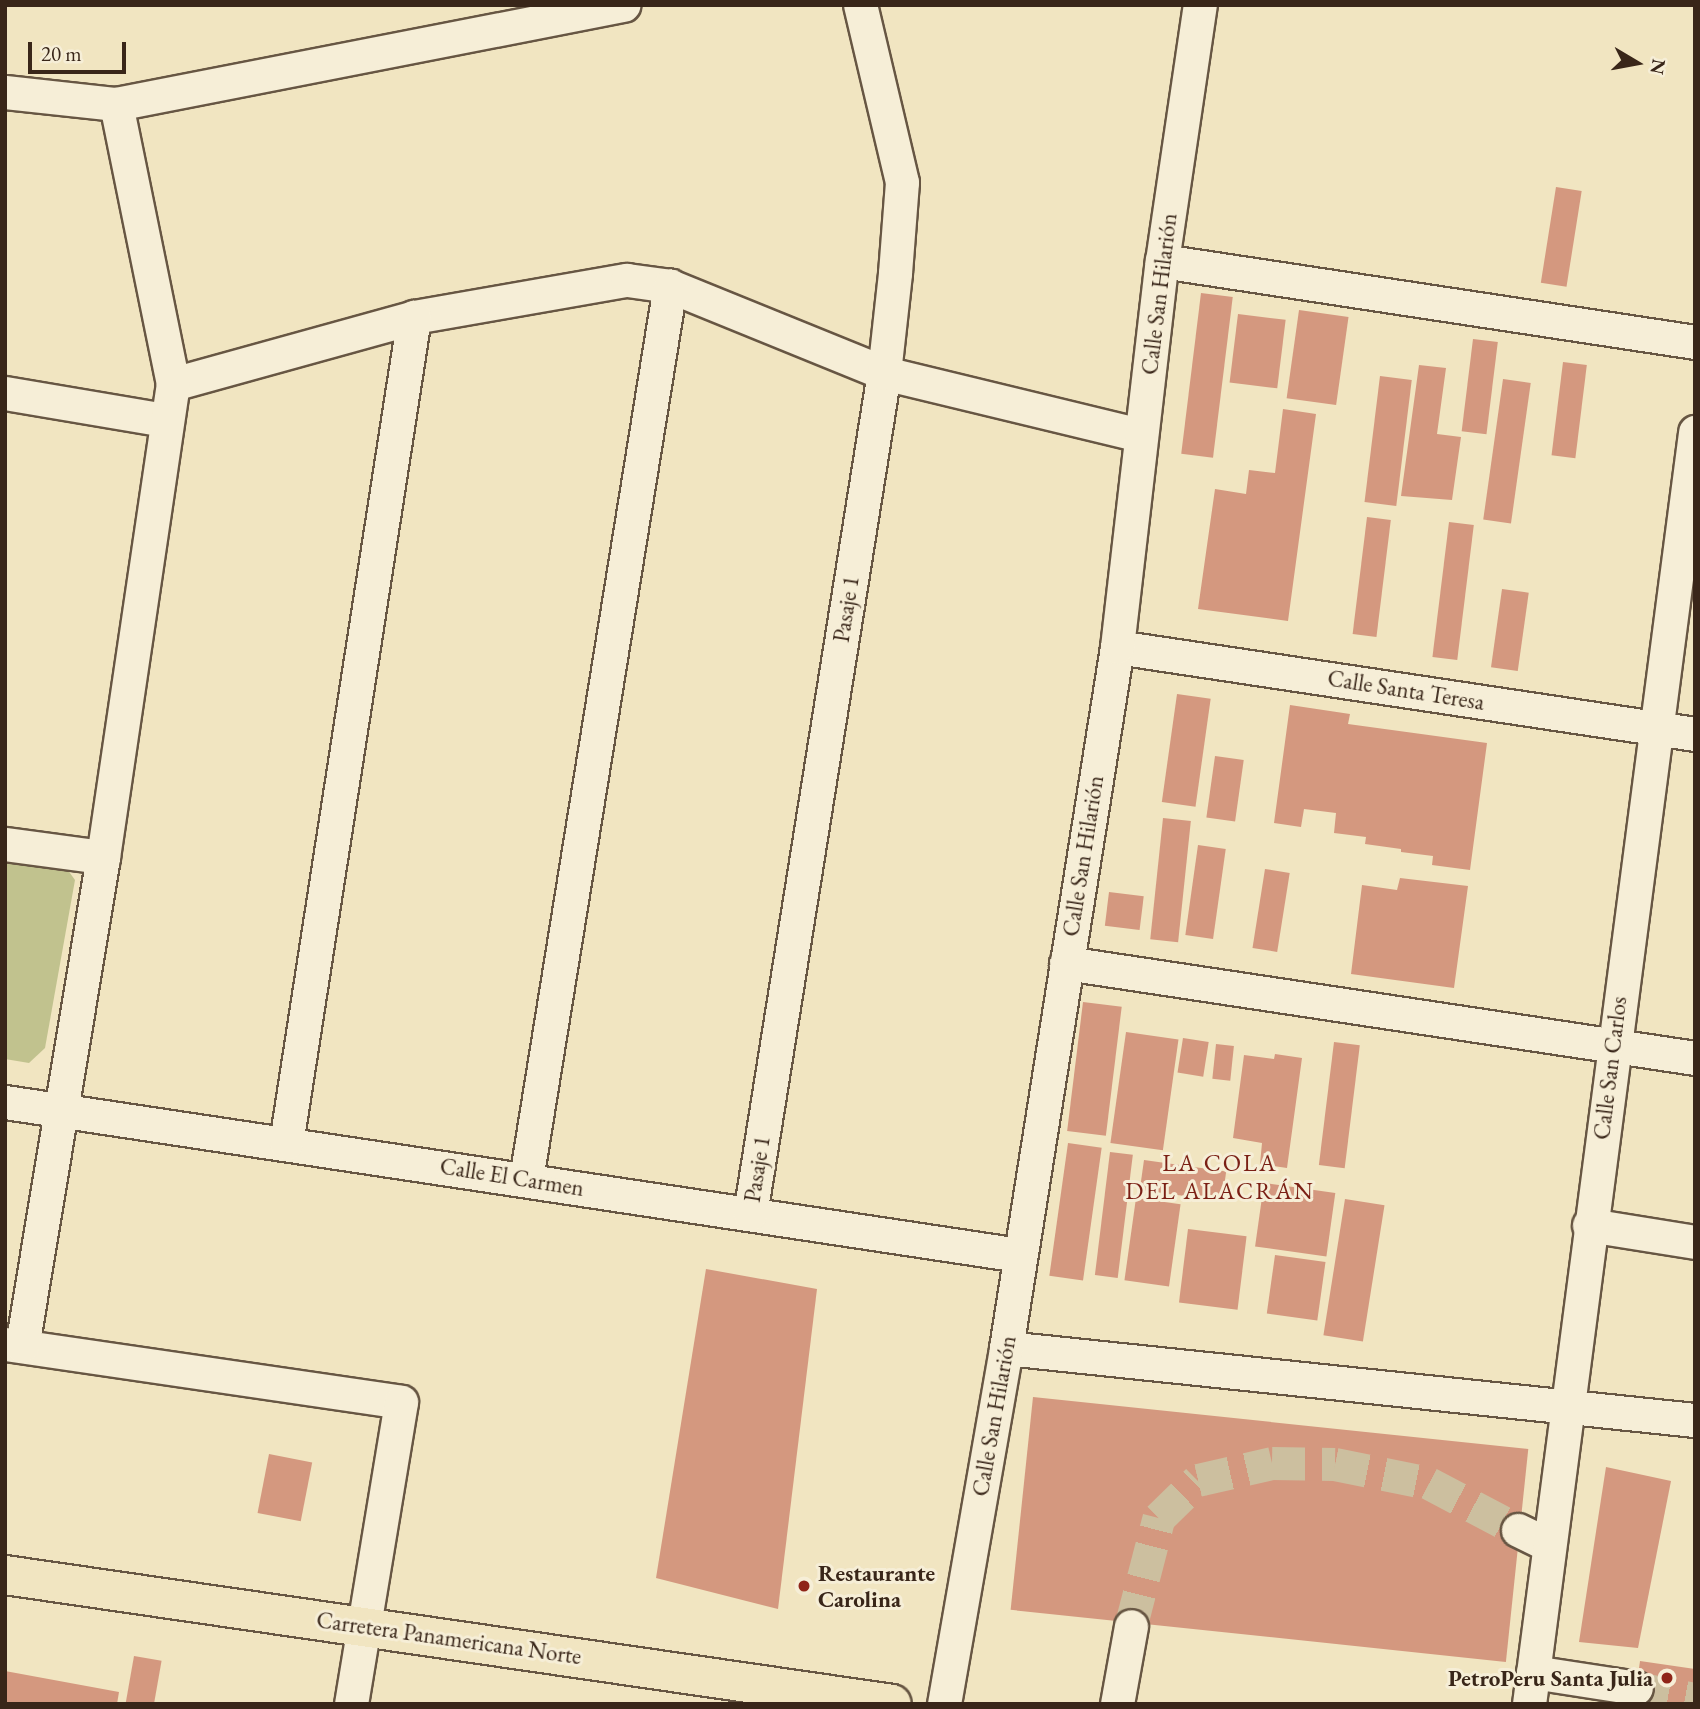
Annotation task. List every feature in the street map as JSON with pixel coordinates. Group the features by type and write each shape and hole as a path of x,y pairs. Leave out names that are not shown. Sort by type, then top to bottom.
{"highway":[{"name":"Carretera Panamericana Norte","path":"5,1575 892,1704"}],"street":[{"path":"5,92 116,104 623,5"},
{"name":"Pasaje 1","path":"750,1214 884,373 902,182 860,5"},
{"name":"Calle San Hilarión","path":"944,1704 1006,1348 1117,647 1161,261 1200,5"},
{"path":"116,104 173,384 165,420 103,857 61,1109 14,1345 401,1402 351,1704"},
{"path":"1161,261 1695,342"},
{"path":"173,384 414,317 627,280 670,286 884,373 1141,435"},
{"path":"526,1179 670,286"},
{"path":"286,1143 414,317"},
{"path":"5,393 165,420"},
{"name":"Calle San Carlos","path":"1531,1688 1565,1404 1695,432"},
{"name":"Calle Santa Teresa","path":"1117,647 1695,734"},
{"path":"5,844 103,857"},
{"path":"1066,963 1695,1058"},
{"name":"Calle El Carmen","path":"5,1102 1019,1255"},
{"path":"1589,1225 1695,1242"},
{"path":"1006,1348 1565,1404 1695,1420"},
{"path":"1518,1530 1549,1545"},
{"path":"1117,1704 1131,1626"},
{"path":"1531,1688 1587,1692 1636,1688"}],"green space":[{"path":"5,854 62,862 75,880 45,1048 29,1063 5,1059"}],"building":[{"path":"1556,187 1582,191 1567,287 1541,283"},
{"path":"1201,293 1233,297 1213,458 1181,454"},
{"path":"1299,310 1349,317 1336,405 1287,398"},
{"path":"1238,314 1286,320 1277,388 1230,382"},
{"path":"1473,339 1498,342 1486,434 1462,431"},
{"path":"1563,362 1587,365 1575,458 1552,455"},
{"path":"1419,365 1446,368 1437,434 1461,437 1452,500 1401,496"},
{"path":"1380,376 1412,380 1396,506 1365,502"},
{"path":"1503,379 1531,383 1511,524 1483,520"},
{"path":"1283,409 1316,414 1288,621 1198,609 1215,489 1246,494 1249,470 1275,473"},
{"path":"1367,517 1391,520 1376,637 1353,634"},
{"path":"1449,522 1474,525 1457,660 1432,657"},
{"path":"1502,589 1529,593 1518,671 1491,667"},
{"path":"1177,694 1211,699 1195,807 1162,802"},
{"path":"1290,705 1350,714 1348,724 1487,743 1470,870 1432,865 1433,856 1365,844 1366,837 1334,833 1336,813 1304,809 1301,827 1274,823"},
{"path":"1215,756 1244,760 1235,821 1206,817"},
{"path":"1163,818 1191,821 1178,942 1150,939"},
{"path":"1198,845 1226,849 1213,939 1185,935"},
{"path":"1265,869 1290,873 1277,952 1252,948"},
{"path":"1400,878 1468,886 1454,988 1351,974 1362,885 1397,890"},
{"path":"1109,892 1144,896 1140,930 1105,926"},
{"path":"1083,1002 1122,1007 1106,1136 1067,1131"},
{"path":"1126,1032 1178,1039 1163,1150 1110,1143"},
{"path":"1183,1038 1209,1042 1203,1077 1178,1073"},
{"path":"1334,1042 1360,1045 1345,1168 1319,1165"},
{"path":"1216,1044 1234,1046 1230,1081 1212,1079"},
{"path":"1275,1054 1302,1058 1287,1168 1260,1164 1262,1143 1233,1138 1244,1055 1274,1059"},
{"path":"1068,1143 1102,1148 1083,1280 1049,1276"},
{"path":"1110,1152 1133,1155 1118,1278 1095,1275"},
{"path":"1144,1160 1226,1172 1222,1201 1140,1190"},
{"path":"1264,1183 1335,1193 1326,1256 1255,1246"},
{"path":"1136,1198 1181,1204 1169,1286 1124,1280"},
{"path":"1345,1199 1385,1205 1363,1342 1323,1335"},
{"path":"1188,1229 1247,1236 1238,1310 1179,1302"},
{"path":"1275,1255 1326,1262 1317,1321 1267,1313"},
{"path":"706,1269 817,1289 778,1609 656,1578"},
{"path":"1033,1397 1528,1449 1506,1662 1011,1610"},
{"path":"269,1454 312,1462 301,1521 258,1513"},
{"path":"1606,1467 1671,1481 1638,1648 1579,1642"},
{"path":"134,1656 162,1661 154,1704 126,1704"},
{"path":"1640,1661 1695,1669 1695,1704 1634,1704"},
{"path":"5,1671 119,1692 117,1704 5,1704"}],"tunnel":[{"path":"1131,1626 1159,1518 1198,1480 1272,1463 1335,1464 1429,1483 1518,1530"},
{"path":"1636,1688 1695,1699"}],"place":[{"name":"Restaurante Carolina","path":"804,1586"},
{"name":"PetroPeru Santa Julia","path":"1667,1678"}],"district":[{"name":"LA COLA DEL ALACRÁN","path":"1220,1177"}]}
